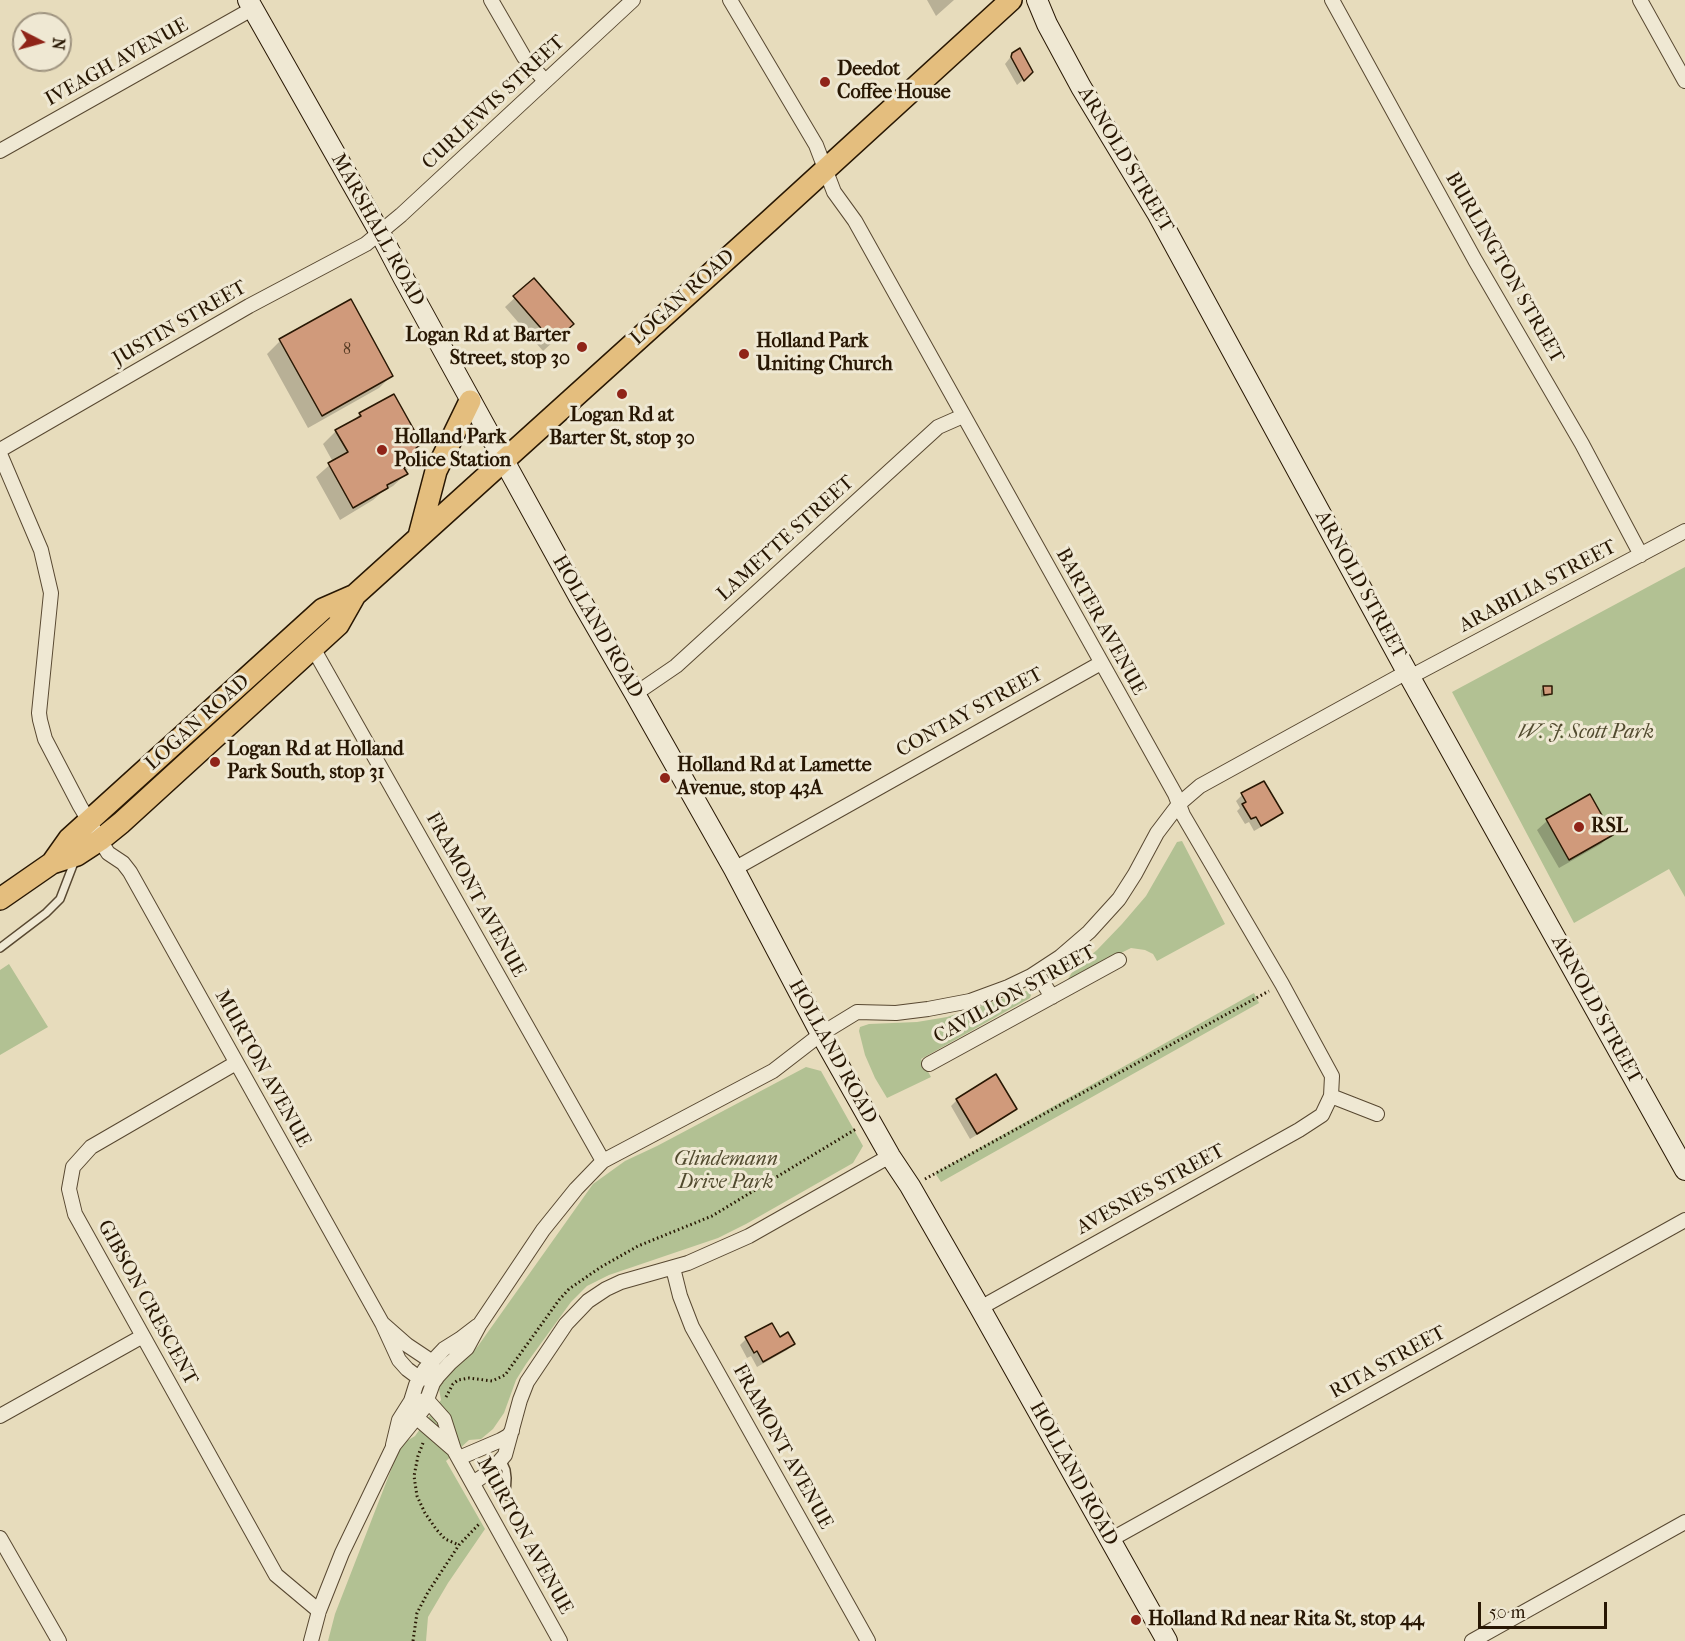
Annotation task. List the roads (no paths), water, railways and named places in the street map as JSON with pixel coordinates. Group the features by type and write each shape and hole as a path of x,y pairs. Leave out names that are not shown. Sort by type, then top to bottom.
{"main road":[{"name":"LOGAN ROAD","path":"52,863 69,839 121,823 338,625 355,595 1011,0"},
{"name":"ARNOLD STREET","path":"1037,0 1047,24 1081,87 1157,213 1409,675 1685,1170"},
{"name":"MARSHALL ROAD","path":"250,4 380,233 503,461"},
{"path":"419,536 436,471 471,401"},
{"name":"HOLLAND ROAD","path":"503,461 734,869 821,1034 980,1308 1167,1641"},
{"name":"LOGAN ROAD","path":"0,899 52,863 77,855 95,831 323,609 355,595"}],"street":[{"path":"491,0 524,57 545,81"},
{"name":"CURLEWIS STREET","path":"380,233 633,0"},
{"name":"BARTER AVENUE","path":"730,0 816,145 834,192 855,220 1175,794 1186,821 1282,984 1332,1076 1331,1096"},
{"name":"BURLINGTON STREET","path":"1332,0 1475,260 1582,444 1641,555"},
{"path":"1640,0 1685,81"},
{"name":"IVEAGH AVENUE","path":"0,151 250,4"},
{"name":"JUSTIN STREET","path":"0,452 249,306 366,244 380,233"},
{"name":"LAMETTE STREET","path":"635,694 676,666 938,427 963,416"},
{"name":"MURTON AVENUE","path":"0,452 41,550 51,593 39,713 42,730 50,748 108,853 130,872 382,1323 399,1360 419,1378"},
{"name":"ARABILIA STREET","path":"1179,804 1200,786 1685,531"},
{"name":"FRAMONT AVENUE","path":"313,648 603,1161"},
{"name":"CONTAY STREET","path":"734,869 1101,663"},
{"name":"CAVILLON STREET","path":"480,1323 543,1230 576,1189 603,1161 773,1071 821,1034 857,1012 896,1013 970,1001 1037,973 1089,932 1119,899 1157,833 1179,804"},
{"name":"CAVILLON STREET","path":"929,1064 1119,960"},
{"path":"1037,973 1052,997"},
{"name":"GIBSON CRESCENT","path":"236,1063 91,1147 73,1167 69,1189 75,1214 276,1575 318,1611"},
{"path":"1331,1096 1377,1114"},
{"name":"AVESNES STREET","path":"980,1308 1299,1130 1322,1115 1331,1096"},
{"path":"473,1483 492,1470 506,1455 527,1382 566,1324 588,1301 613,1285 688,1263 749,1236 890,1156"},
{"name":"RITA STREET","path":"1110,1540 1685,1220"},
{"name":"FRAMONT AVENUE","path":"672,1268 692,1327 868,1641"},
{"name":"MURTON AVENUE","path":"382,1323 406,1345 431,1361"},
{"path":"311,1641 318,1611 342,1553 393,1447 399,1420 412,1400 419,1378 431,1361 444,1349 480,1323"},
{"path":"393,1447 428,1401 436,1379 467,1348 480,1323"},
{"path":"0,1416 143,1336"},
{"path":"431,1361 436,1379"},
{"path":"419,1378 436,1379"},
{"path":"412,1400 428,1401"},
{"path":"412,1400 417,1418"},
{"name":"MURTON AVENUE","path":"428,1401 444,1419 457,1454 560,1641"},
{"name":"MURTON AVENUE","path":"417,1418 457,1454"},
{"path":"457,1454 501,1440 513,1429"},
{"path":"1472,1641 1685,1522"},
{"path":"0,1538 59,1641"}],"lane":[{"path":"0,948 46,913 60,899 77,855"},
{"path":"502,1461 507,1478 506,1496"}],"place":[{"name":"Deedot Coffee House","path":"825,82"},
{"name":"Logan Rd at Barter Street, stop 30","path":"582,347"},
{"name":"Holland Park Uniting Church","path":"744,354"},
{"name":"Logan Rd at Barter St, stop 30","path":"622,394"},
{"name":"Holland Park Police Station","path":"382,450"},
{"name":"Logan Rd at Holland Park South, stop 31","path":"215,762"},
{"name":"Holland Rd at Lamette Avenue, stop 43A","path":"665,778"},
{"name":"RSL","path":"1579,827"},
{"name":"Holland Rd near Rita St, stop 44","path":"1136,1620"}],"park label":[{"name":"W. J. Scott Park","path":"1586,733"},
{"name":"Glindemann Drive Park","path":"726,1172"}]}
